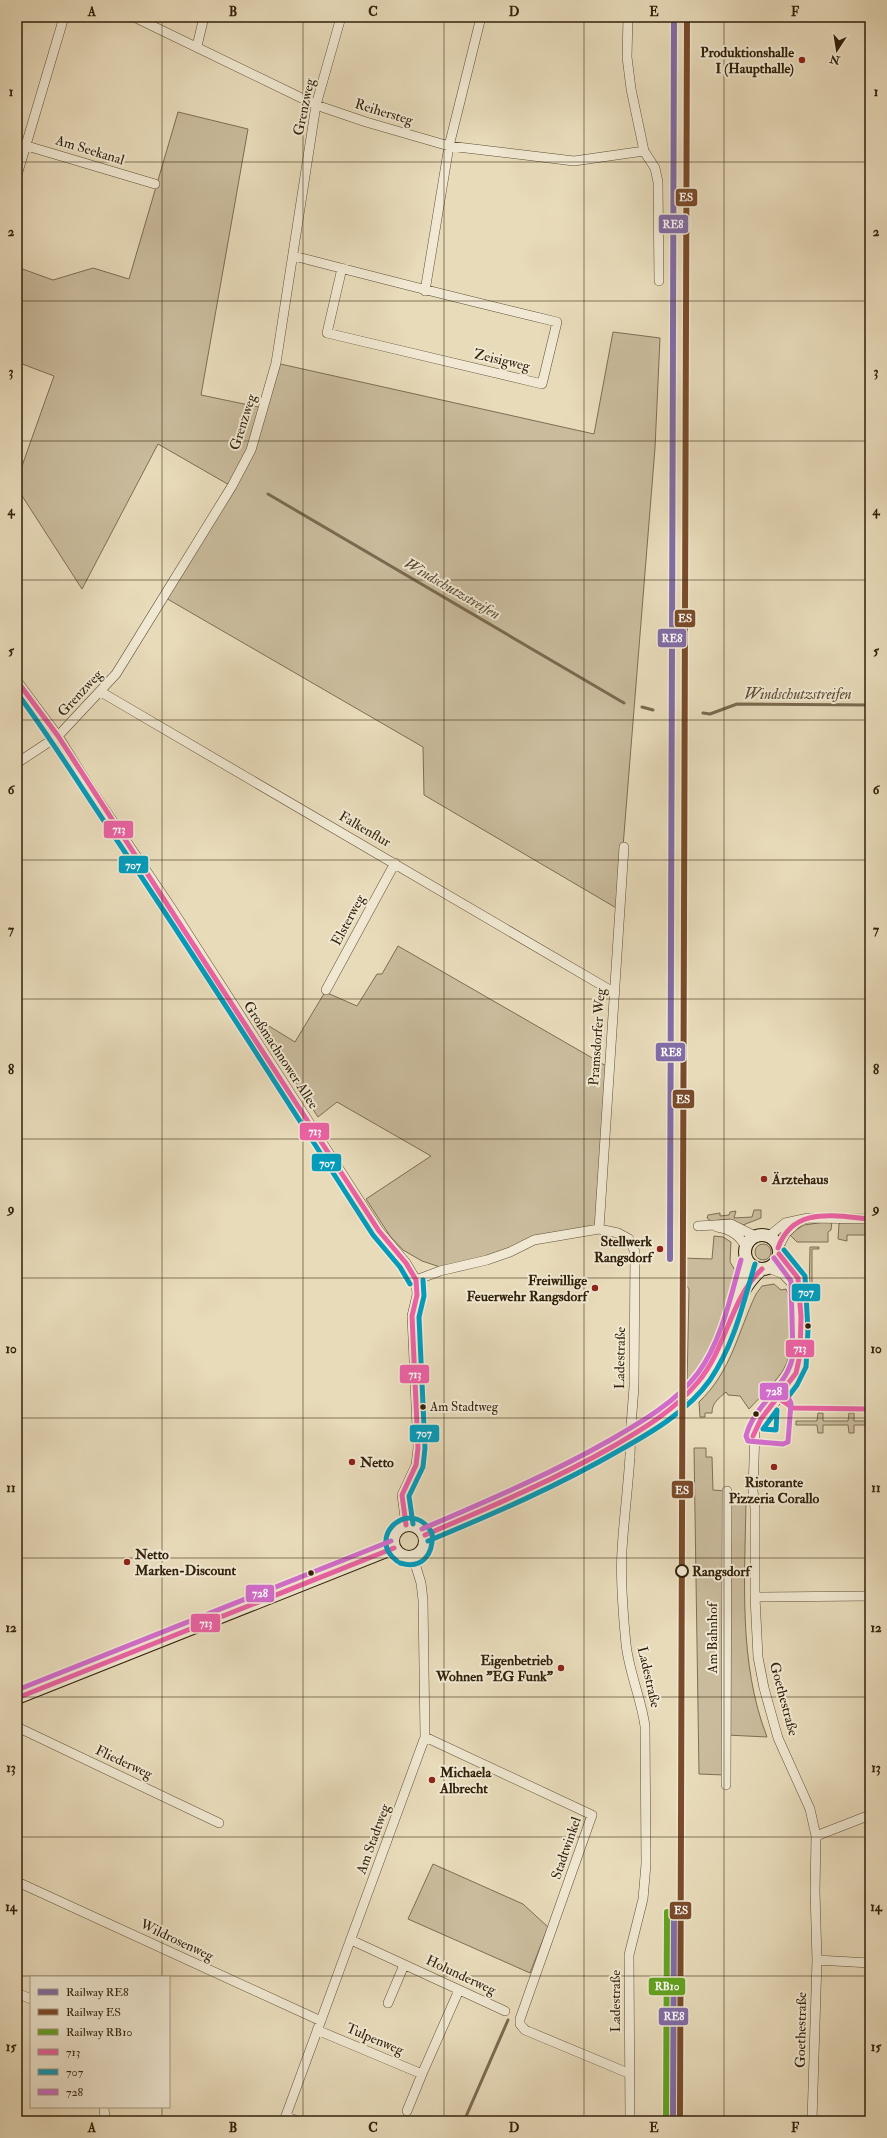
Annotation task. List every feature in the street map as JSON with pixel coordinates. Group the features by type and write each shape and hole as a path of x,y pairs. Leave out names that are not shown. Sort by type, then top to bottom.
{"street":[{"path":"17,175 22,144 64,17"},
{"name":"Reihersteg","path":"134,17 197,46 316,105 373,124 448,146 574,161 644,151"},
{"path":"197,46 204,17"},
{"name":"Grenzweg","path":"17,763 58,736 101,692 120,668 232,486 251,450 276,363 294,256 316,105 341,17"},
{"path":"425,291 448,146 481,17"},
{"path":"628,17 626,57 631,89 644,151 655,168 658,182 659,281"},
{"name":"Am Seekanal","path":"22,144 155,184"},
{"name":"Zeisigweg","path":"294,256 342,268 425,291 557,322 542,384 327,333 342,268"},
{"name":"Großmachnower Allee","path":"17,681 58,736 89,786 170,906 379,1231 406,1263 416,1280"},
{"name":"Falkenflur","path":"101,692 395,863 614,993"},
{"name":"Pramsdorfer Weg","path":"599,1229 608,1067 624,848"},
{"name":"Elsterweg","path":"326,990 395,863"},
{"path":"746,1248 750,1241 762,1237 785,1223 835,1217 870,1219"},
{"path":"689,1393 715,1358 740,1297 766,1268 776,1262 786,1233 800,1220"},
{"path":"698,1226 731,1224 775,1241 779,1251"},
{"path":"708,1226 727,1229 744,1243 748,1262 740,1282 740,1297"},
{"path":"406,1525 402,1495 417,1458 412,1318 416,1295 416,1280 440,1271 487,1260 510,1252 534,1240 599,1229"},
{"name":"Ladestraße","path":"599,1229 618,1233 629,1239 635,1252 634,1380 629,1490 622,1551 626,1645 630,1666 642,1705 645,1726 646,1864 643,1899 629,1955 628,2073 630,2121"},
{"name":"Goethestraße","path":"779,1251 798,1278 800,1292 800,1365 790,1382 760,1421 753,1436 755,1597 758,1657 764,1688 778,1738 810,1809 816,1836 815,1891 817,1960 812,2121"},
{"path":"748,1262 754,1267 766,1268 784,1274 800,1292"},
{"path":"425,1535 546,1483 621,1442"},
{"name":"Am Bahnhof","path":"726,1785 727,1491"},
{"path":"406,1525 419,1528 425,1535 425,1547 414,1557 402,1556 394,1548 393,1540 396,1532 406,1525"},
{"path":"17,1698 394,1548"},
{"name":"Am Stadtweg","path":"285,2118 425,1737 423,1600 421,1583 414,1557"},
{"path":"755,1597 870,1596"},
{"name":"Fliederweg","path":"17,1727 219,1823"},
{"name":"Stadtwinkel","path":"425,1737 592,1816 520,2019 520,2024 525,2030 628,2073"},
{"path":"816,1836 870,1816"},
{"name":"Wildrosenweg","path":"22,1884 321,2021"},
{"name":"Holunderweg","path":"351,1940 505,2011"},
{"path":"817,1960 870,1963"},
{"name":"Holunderweg","path":"388,2003 404,1965"},
{"path":"407,2111 459,1990"},
{"path":"17,1993 30,1999"},
{"name":"Tulpenweg","path":"317,2030 422,2074"},
{"path":"104,2108 105,2121"},
{"path":"285,2118 297,2121"}],"shaded area":[{"path":"178,112 248,129 201,395 263,408 276,363 594,434 613,332 660,338 655,448 618,909 424,795 423,747 164,597 231,486 158,444 82,589 17,488 17,480 54,376 17,362 17,267 53,280 93,268 129,279"},
{"path":"398,946 608,1067 599,1229 564,1233 510,1252 440,1267 422,1261 403,1250 390,1236 366,1199 431,1156 337,1102 318,1117 251,1015 295,1042 325,992 357,1006 377,974 382,974"},
{"path":"754,1210 761,1210 761,1218 743,1225 730,1219 711,1221 707,1218 708,1215 720,1213 720,1216 729,1215 730,1212 736,1211 734,1218 752,1217"},
{"path":"832,1221 831,1230 828,1232 828,1242 797,1242 789,1234 804,1225"},
{"path":"841,1222 870,1223 870,1235 847,1235 847,1241 838,1239 839,1224"},
{"path":"714,1236 723,1237 731,1242 730,1262 738,1275 724,1319 712,1346 705,1360 687,1385 689,1289 681,1278 681,1258 712,1259"},
{"path":"760,1244 766,1244 771,1249 769,1258 766,1260 760,1260 755,1255 755,1249"},
{"path":"810,1247 819,1247 819,1249 812,1249 812,1292 819,1292 818,1295 809,1295"},
{"path":"774,1284 781,1290 786,1289 790,1298 793,1319 790,1354 782,1372 749,1409 740,1396 728,1395 726,1392 714,1404 712,1413 705,1413 705,1417 700,1417 699,1402 719,1378 726,1365 756,1294 762,1286"},
{"path":"818,1413 823,1413 823,1421 848,1421 849,1413 854,1413 854,1421 870,1421 870,1425 854,1425 854,1433 849,1433 848,1425 823,1425 823,1433 818,1433 817,1425 796,1425 796,1421 817,1421"},
{"path":"694,1448 706,1448 706,1457 712,1457 713,1490 725,1491 726,1499 746,1499 745,1620 747,1650 751,1679 758,1709 767,1737 726,1735 724,1775 699,1774"},
{"path":"433,1864 523,1904 548,1927 530,1973 408,1919"}],"waterway":[{"name":"Windschutzstreifen","path":"268,494 624,703"},
{"name":"Windschutzstreifen","path":"703,713 710,714 737,704 870,705"},
{"name":"Windschutzstreifen","path":"642,707 653,710"},
{"path":"464,2121 508,2020"}],"tunnel":[{"path":"622,1441 670,1411 689,1393"}],"rail line":[{"name":"RE8","path":"670,1259 674,17"},
{"name":"ES","path":"680,2121 687,17"},
{"name":"RB10","path":"666,2121 667,1912"},
{"name":"RE8","path":"673,2121 674,1912"}],"transit line":[{"name":"713","path":"17,681 58,736 379,1231 406,1263 416,1280"},
{"name":"707","path":"17,693 53,744 177,930 373,1235 400,1267 410,1284"},
{"name":"713","path":"778,1248 785,1235 794,1225 804,1220 829,1216 870,1219"},
{"name":"707","path":"784,1250 805,1276 808,1330 806,1367 797,1385 788,1397"},
{"name":"713","path":"753,1436 761,1419 796,1373 800,1355 801,1317 798,1278 779,1254"},
{"name":"728","path":"774,1258 791,1281 793,1355 785,1377 756,1414 750,1425 746,1436 748,1441 783,1444 788,1442 791,1403 788,1397"},
{"name":"728","path":"422,1529 518,1487 589,1452 635,1425 680,1393 698,1373 713,1347 729,1304 741,1260"},
{"name":"707","path":"428,1541 501,1510 573,1476 644,1436 680,1411 701,1391 718,1367 732,1338 755,1264"},
{"name":"713","path":"425,1535 520,1494 566,1471 624,1440 669,1410 689,1392 708,1368 716,1354 743,1294 751,1281 762,1269"},
{"name":"713","path":"406,1525 402,1495 416,1465 418,1448 412,1316 417,1295 416,1280"},
{"name":"707","path":"413,1524 409,1496 423,1467 425,1448 419,1317 424,1296 423,1280"},
{"name":"713","path":"778,1398 793,1408 870,1409"},
{"name":"707","path":"777,1410 776,1430 763,1429 777,1410"},
{"name":"707","path":"397,1561 388,1552 386,1542 388,1532 394,1524 403,1519 413,1518 423,1522 432,1533 429,1553 421,1562 408,1565 400,1563"},
{"name":"728","path":"17,1690 391,1541"},
{"name":"713","path":"17,1698 394,1548"}],"place":[{"name":"Produktionshalle I (Haupthalle)","path":"802,60"},
{"name":"Ärztehaus","path":"764,1179"},
{"name":"Stellwerk Rangsdorf","path":"660,1249"},
{"name":"Freiwillige Feuerwehr Rangsdorf","path":"595,1288"},
{"name":"Am Stadtweg","path":"423,1407"},
{"name":"Netto","path":"352,1462"},
{"name":"Ristorante Pizzeria Corallo","path":"774,1467"},
{"name":"Netto Marken-Discount","path":"127,1562"},
{"name":"Rangsdorf","path":"682,1571"},
{"name":"Eigenbetrieb Wohnen \"EG Funk\"","path":"561,1668"},
{"name":"Michaela Albrecht","path":"432,1780"}]}
